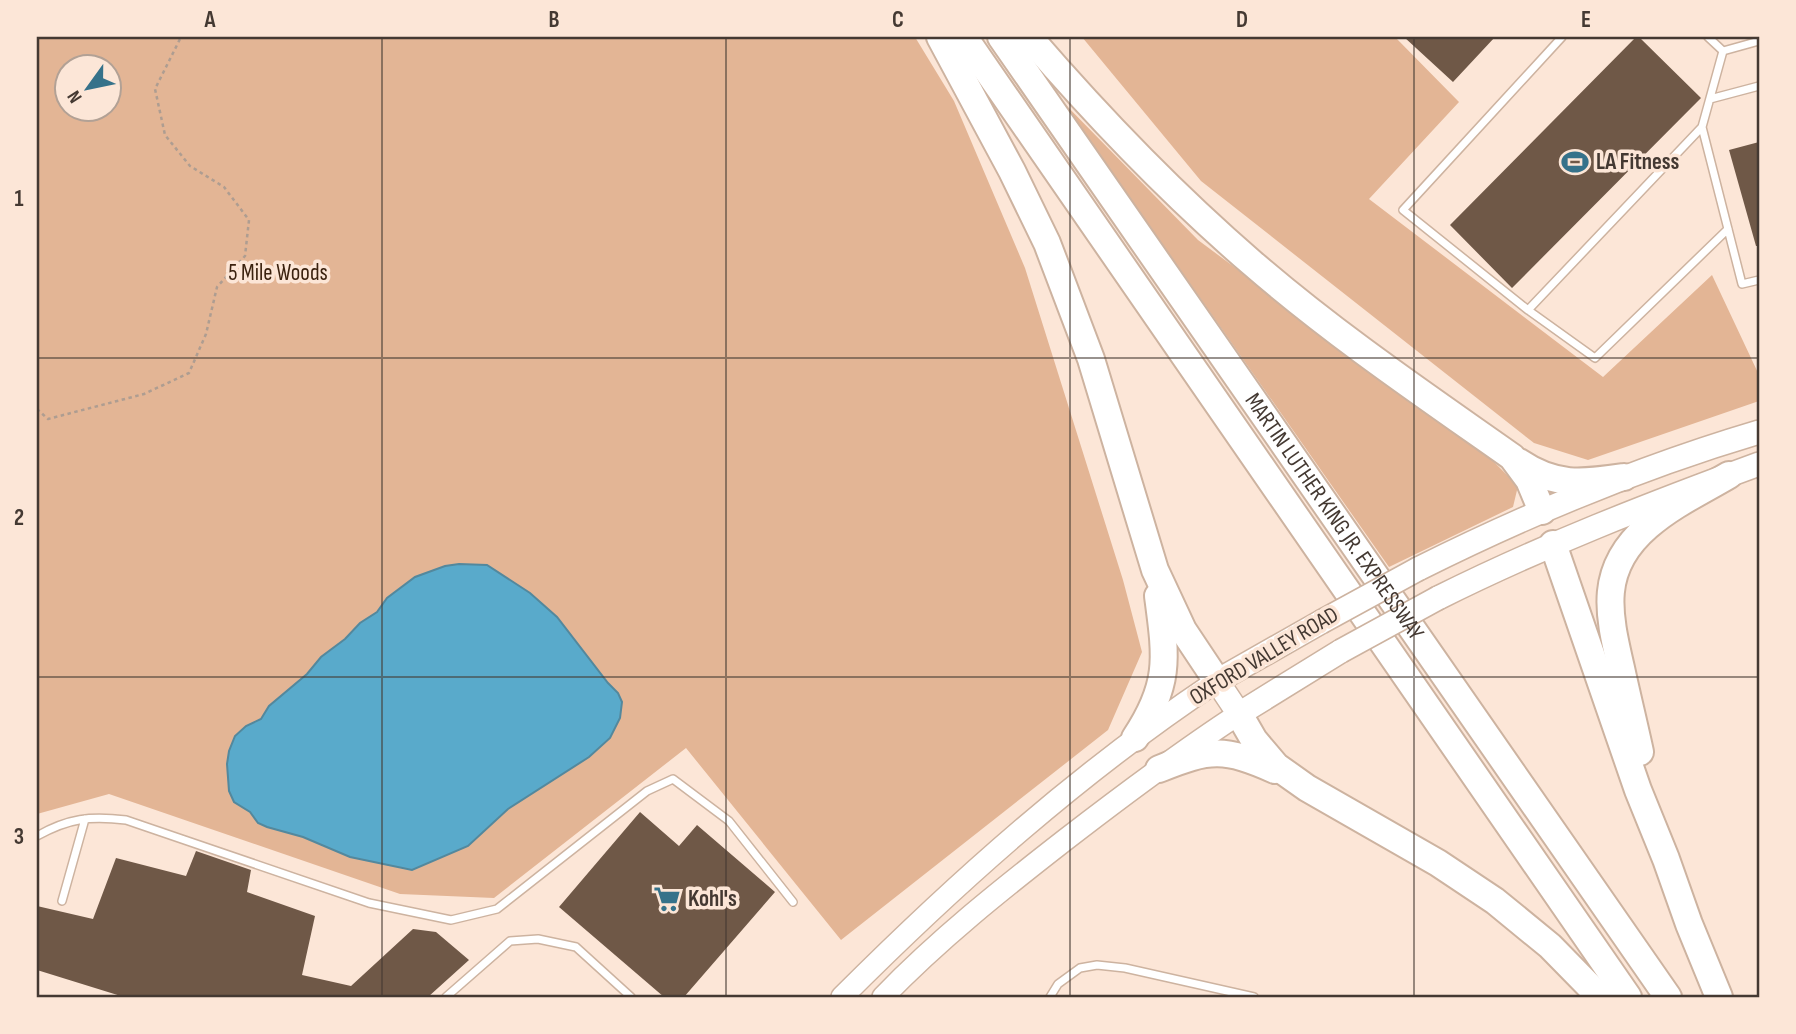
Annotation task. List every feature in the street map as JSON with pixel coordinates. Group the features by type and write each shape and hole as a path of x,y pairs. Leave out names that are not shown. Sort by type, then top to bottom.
{"highway":[{"path":"940,37 1012,171 1059,272 1104,397 1155,570 1183,630 1217,681"},
{"name":"MARTIN LUTHER KING JR. EXPRESSWAY","path":"964,37 1628,997"},
{"name":"MARTIN LUTHER KING JR. EXPRESSWAY","path":"1001,37 1668,997"},
{"path":"1029,37 1131,150 1200,216 1253,264 1349,341 1541,475 1555,481 1589,482 1624,477"},
{"path":"1512,457 1529,480 1542,511"},
{"path":"1666,859 1611,628 1610,590 1622,556 1646,527 1675,506 1729,475"},
{"path":"1553,544 1638,790 1719,997"},
{"path":"1135,738 1154,708 1166,664 1155,570"},
{"path":"1239,714 1265,754 1290,776"},
{"path":"1159,769 1194,756 1223,752 1248,758 1290,776 1438,863 1495,901 1550,946 1600,997"}],"main road":[{"name":"OXFORD VALLEY ROAD","path":"842,997 970,873 1050,804 1135,738 1217,681 1418,569 1542,511 1624,477 1759,432"},
{"name":"OXFORD VALLEY ROAD","path":"884,997 939,942 991,898 1159,769 1239,714 1341,651 1438,598 1553,544 1636,509 1759,464"},
{"path":"1542,511 1553,544"},
{"path":"1217,681 1239,714"}],"lane":[{"path":"1562,37 1404,210 1528,310 1595,358 1728,229"},
{"path":"1707,37 1723,51"},
{"path":"1723,51 1759,41"},
{"path":"1528,310 1702,127 1723,51"},
{"path":"1710,99 1759,86"},
{"path":"1702,127 1742,284 1759,280"},
{"path":"37,836 71,820 98,817 126,820 369,903 451,920 497,909 647,790 673,779 729,821 793,902"},
{"path":"62,901 85,819"},
{"path":"446,997 510,940 538,939 576,947 631,997"},
{"path":"1050,997 1058,984 1080,968 1097,965 1125,968 1254,997"}],"path":[{"path":"37,409 48,419 144,394 189,373 206,334 217,288 245,256 249,220 223,187 190,166 165,135 155,89 181,37"}],"green space":[{"name":"5 Mile Woods","path":"37,37 915,37 954,101 1025,268 1123,580 1142,652 1108,730 841,940 686,748 494,898 400,894 109,794 37,814"},
{"path":"1082,37 1395,37 1459,102 1369,199 1603,377 1712,275 1759,375 1759,401 1588,460 1534,443 1201,181"},
{"path":"1061,100 1198,240 1488,456 1518,486 1513,507 1389,567"}],"water":[{"path":"459,564 487,565 530,593 557,617 618,693 622,702 620,718 610,738 589,757 508,809 468,846 412,870 350,857 303,837 258,823 250,812 234,802 229,791 227,764 235,736 246,726 261,719 269,706 360,623 377,612 387,598 415,577"}],"building":[{"path":"1404,37 1495,37 1453,82"},
{"name":"LA Fitness","path":"1636,37 1701,98 1512,288 1450,225"},
{"path":"1759,142 1759,246 1756,246 1729,150"},
{"name":"Kohl's","path":"640,812 679,846 697,825 775,892 684,997 664,997 559,907"},
{"path":"196,851 251,870 247,892 315,916 302,975 351,986 413,929 436,932 469,960 428,997 124,997 37,970 37,906 93,919 116,858 186,876"}],"place":[{"name":"LA Fitness","path":"1575,162"},
{"name":"Kohl's","path":"667,899"}]}
